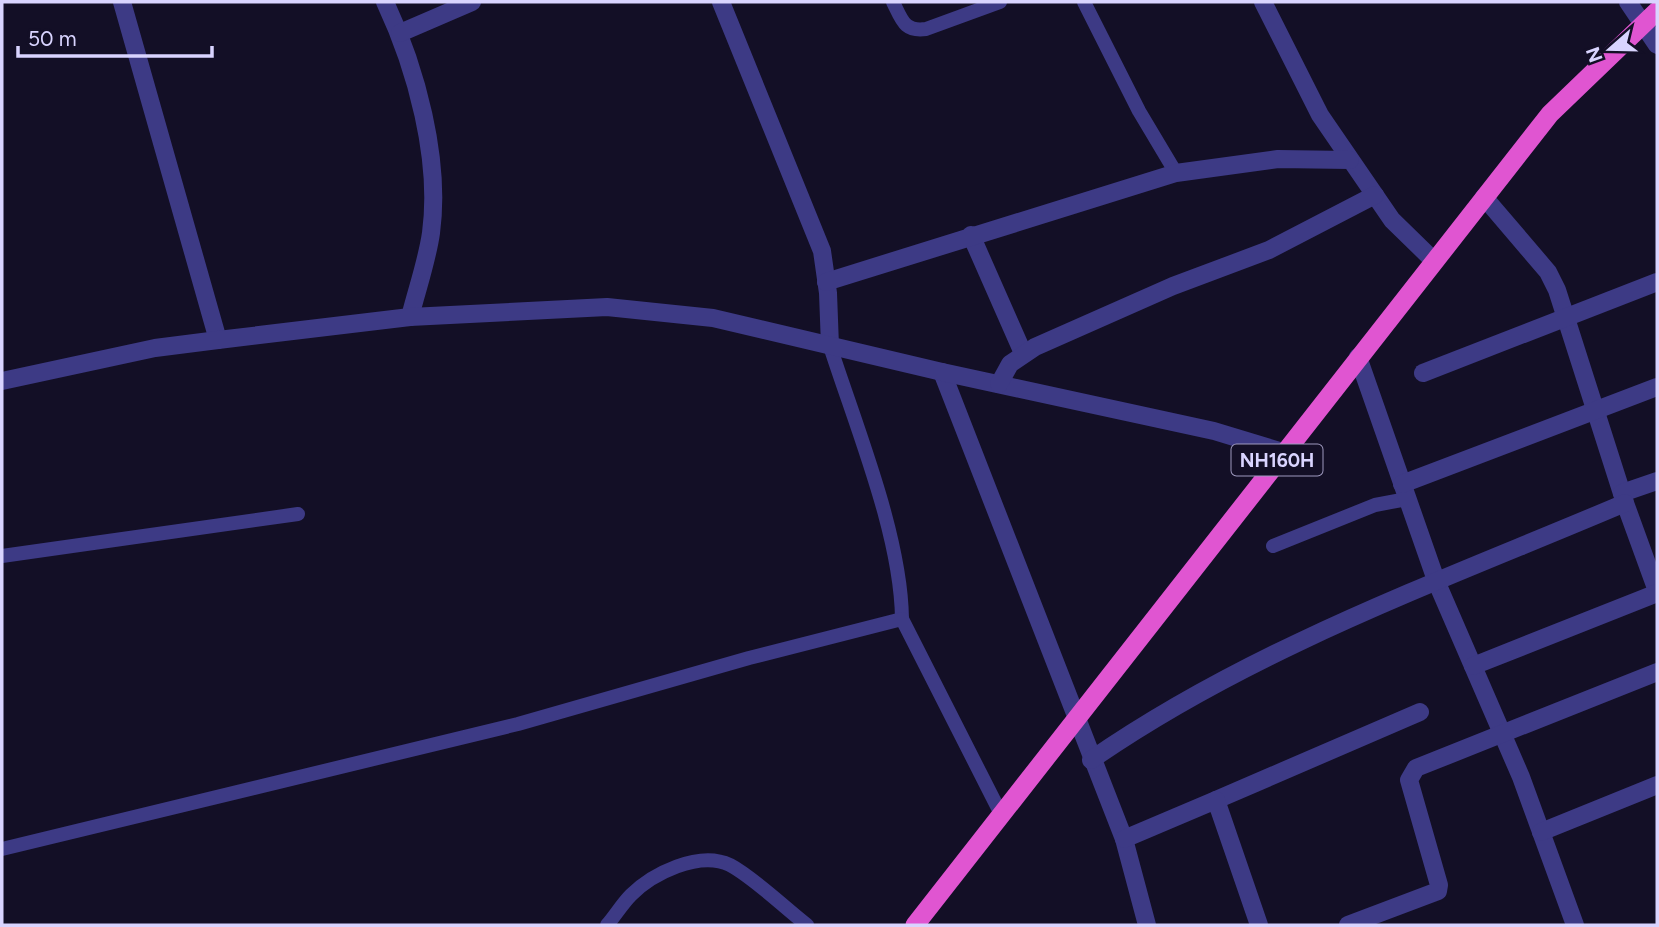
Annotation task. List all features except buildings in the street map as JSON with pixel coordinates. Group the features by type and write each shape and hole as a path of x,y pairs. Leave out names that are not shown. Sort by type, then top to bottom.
{"highway":[{"name":"NH160H","path":"915,925 1550,114 1650,17"}],"street":[{"path":"121,2 218,340"},
{"path":"385,2 400,33 426,127 431,186 431,232 410,317"},
{"path":"400,33 431,10 472,2"},
{"path":"721,2 822,251 830,346"},
{"path":"1263,2 1320,115 1392,220 1434,261"},
{"path":"1628,2 1650,17 1657,45"},
{"path":"826,282 1176,173 1213,165 1278,159 1350,160"},
{"path":"999,384 1010,364 1023,354 1173,286 1269,250 1375,195"},
{"path":"1473,666 1656,585 1624,498 1568,316 1548,272 1484,197"},
{"path":"971,235 1023,354"},
{"path":"1423,373 1657,282"},
{"path":"2,381 155,348 218,340 410,317 607,307 713,318 942,372 1214,431 1283,452"},
{"path":"1358,357 1437,583 1502,733 1575,925"},
{"path":"942,372 1124,839 1147,925"},
{"path":"1404,491 1657,387"},
{"path":"1091,760 1194,695 1321,632 1437,583 1657,481"},
{"path":"1348,925 1438,891 1439,885 1409,780 1410,773 1502,733 1657,672"},
{"path":"1124,839 1420,712"},
{"path":"1541,832 1657,785"},
{"path":"1216,800 1259,925"}],"lane":[{"path":"893,2 907,28 913,31 926,29 1000,2"},
{"path":"1084,2 1139,111 1176,173"},
{"path":"830,346 890,535 902,586 902,619 1001,814"},
{"path":"1273,546 1404,491"},
{"path":"2,556 298,514"},
{"path":"2,849 518,724 902,619"},
{"path":"607,925 631,895 657,875 685,865 709,861 729,865 807,925"}]}
